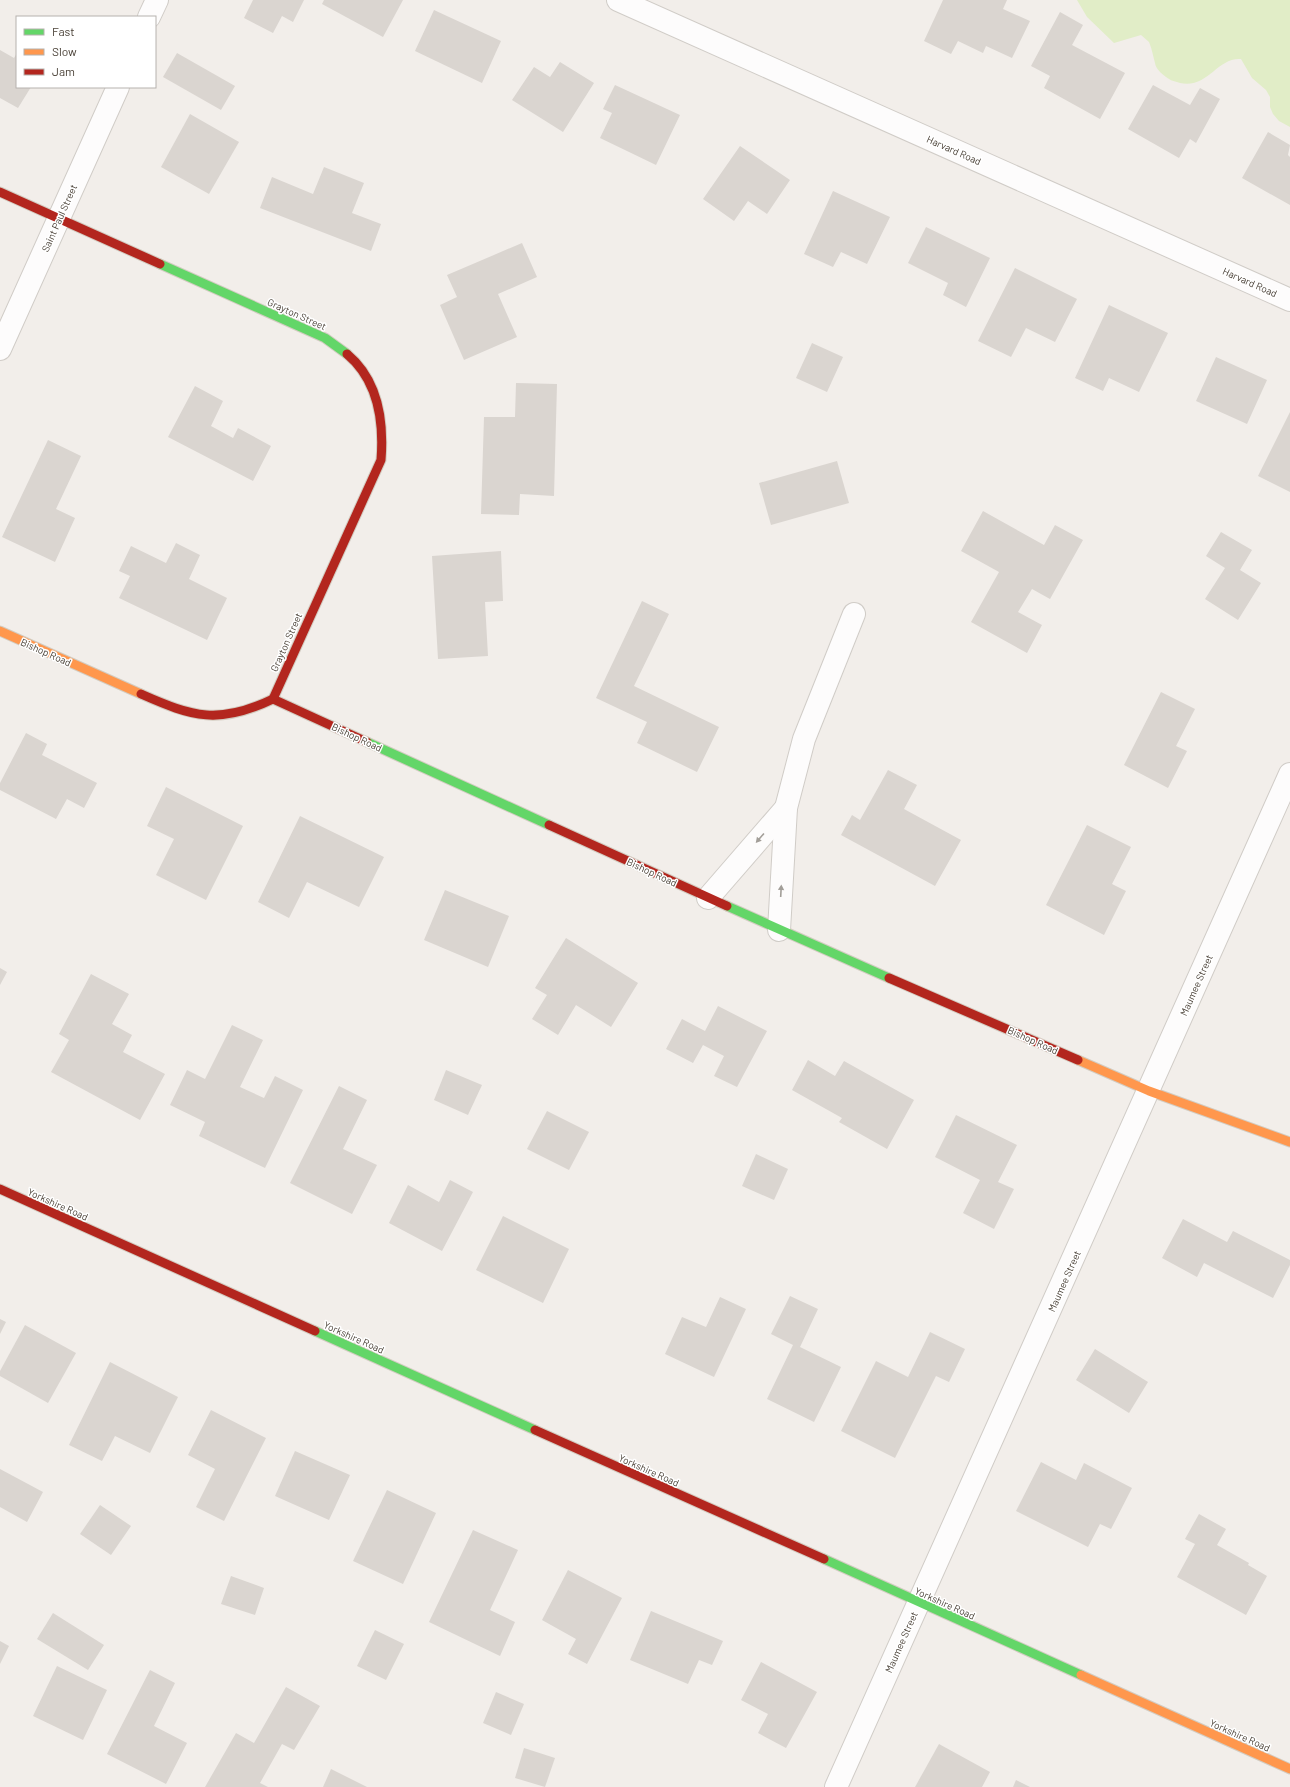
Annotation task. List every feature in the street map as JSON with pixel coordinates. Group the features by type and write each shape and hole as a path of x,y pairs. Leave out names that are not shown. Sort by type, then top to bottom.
{"street":[{"path":"149,16 157,0"},
{"name":"Harvard Road","path":"618,0 1290,300"},
{"name":"Saint Paul Street","path":"0,349 118,88"},
{"name":"Grayton Street","path":"0,192 325,338 353,360 373,390 379,406 382,424 383,442 381,460 273,699"},
{"path":"779,930 786,808 804,739 854,614"},
{"name":"Bishop Road","path":"0,631 178,710 203,716 229,715 254,708 273,699 779,930 1149,1091 1290,1142"},
{"name":"Maumee Street","path":"836,1787 1290,774"},
{"path":"708,898 786,808"},
{"name":"Yorkshire Road","path":"0,1189 1290,1769"}],"green space":[{"path":"1077,0 1290,0 1290,127 1279,121 1273,114 1270,107 1270,97 1266,90 1252,78 1241,59 1225,63 1198,82 1190,84 1173,81 1166,77 1158,69 1149,42 1141,35 1114,43 1087,17"}],"building":[{"path":"253,0 304,0 293,22 282,16 273,33 244,18"},
{"path":"324,0 403,0 383,37 322,4"},
{"path":"943,0 1007,0 1003,9 1030,21 1012,58 986,46 983,53 958,41 951,54 924,41"},
{"path":"434,10 501,41 482,83 415,51"},
{"path":"1060,12 1083,25 1072,45 1125,73 1100,119 1044,88 1050,76 1031,66"},
{"path":"0,50 14,58 16,55 16,88 30,88 18,108 0,98"},
{"path":"177,53 235,86 221,110 163,77"},
{"path":"560,62 594,83 563,132 512,100 534,67 550,77"},
{"path":"615,85 680,115 656,165 600,138 612,113 603,109"},
{"path":"1153,85 1190,105 1200,88 1220,99 1196,143 1190,139 1179,158 1128,129"},
{"path":"190,114 239,142 209,194 161,167"},
{"path":"1268,132 1290,145 1288,155 1290,157 1290,205 1242,178"},
{"path":"740,146 790,180 767,214 748,201 734,221 703,199"},
{"path":"324,167 364,183 352,213 381,224 371,251 260,208 272,177 313,194"},
{"path":"833,191 890,217 867,264 841,252 833,267 804,254"},
{"path":"926,227 990,258 966,307 943,295 948,283 908,263"},
{"path":"522,243 537,277 498,294 517,337 464,360 440,305 457,297 447,275"},
{"path":"1015,268 1077,299 1055,342 1026,328 1011,357 978,341"},
{"path":"1109,305 1168,333 1139,392 1109,378 1103,391 1075,378"},
{"path":"812,343 843,357 827,392 796,378"},
{"path":"1216,357 1267,380 1247,424 1196,401"},
{"path":"516,383 557,384 554,496 520,494 519,515 481,514 484,417 515,417"},
{"path":"195,386 223,401 211,426 233,438 238,428 271,446 253,481 168,437"},
{"path":"1290,412 1290,492 1258,476"},
{"path":"48,440 81,456 56,509 75,518 55,562 2,537"},
{"path":"837,461 849,503 771,525 759,483"},
{"path":"983,511 1044,545 1055,525 1083,540 1050,599 1032,589 1018,612 1042,625 1027,653 971,622 999,572 961,551"},
{"path":"1221,532 1252,550 1240,570 1261,583 1238,620 1205,599 1225,568 1206,556"},
{"path":"176,543 200,555 189,579 227,598 207,640 119,598 130,576 119,571 131,546 166,563"},
{"path":"501,551 503,601 485,602 488,656 438,659 432,556"},
{"path":"642,601 669,614 634,686 719,727 697,772 637,743 647,722 596,698"},
{"path":"1161,692 1195,709 1176,746 1187,751 1168,788 1124,765"},
{"path":"26,733 47,744 42,755 97,783 84,808 67,799 56,819 0,790 0,783"},
{"path":"888,770 917,785 904,809 961,840 935,886 841,835 852,815 860,820"},
{"path":"166,787 243,826 206,900 156,875 174,839 147,826"},
{"path":"300,816 384,857 359,907 307,882 289,918 258,902"},
{"path":"1087,825 1131,847 1112,884 1126,891 1104,935 1046,905"},
{"path":"445,890 509,916 488,967 424,940"},
{"path":"566,938 638,983 611,1027 576,1005 558,1035 532,1019 547,995 535,988"},
{"path":"0,968 7,972 0,985"},
{"path":"91,974 129,994 112,1024 132,1035 123,1052 165,1074 140,1120 51,1072 69,1040 59,1034"},
{"path":"718,1006 767,1031 737,1087 714,1076 724,1056 703,1045 693,1063 666,1049 682,1019 705,1031"},
{"path":"232,1025 263,1040 240,1087 264,1098 275,1076 303,1090 265,1168 199,1136 205,1122 170,1105 187,1070 205,1079"},
{"path":"808,1060 835,1076 844,1061 914,1100 887,1149 839,1122 842,1118 792,1090"},
{"path":"446,1070 482,1085 468,1115 434,1100"},
{"path":"339,1086 367,1100 343,1149 377,1165 352,1214 290,1183"},
{"path":"547,1111 589,1132 569,1170 527,1149"},
{"path":"956,1115 1017,1145 998,1182 1014,1189 994,1229 963,1213 980,1180 935,1157"},
{"path":"756,1154 788,1169 774,1200 742,1186"},
{"path":"450,1180 473,1192 442,1251 389,1223 408,1185 439,1202"},
{"path":"503,1216 569,1249 543,1303 476,1270"},
{"path":"1183,1219 1227,1242 1233,1231 1290,1260 1290,1265 1273,1298 1204,1263 1197,1277 1162,1258"},
{"path":"790,1296 818,1309 800,1347 841,1367 814,1422 767,1399 793,1345 771,1334"},
{"path":"720,1297 746,1309 714,1377 665,1354 682,1317 706,1327"},
{"path":"0,1319 6,1322 0,1334"},
{"path":"25,1325 76,1353 48,1403 0,1376 0,1371"},
{"path":"930,1332 965,1349 949,1382 936,1376 895,1458 841,1431 876,1361 908,1377"},
{"path":"1095,1349 1148,1382 1129,1413 1076,1380"},
{"path":"110,1362 178,1397 150,1453 115,1436 102,1461 69,1445"},
{"path":"211,1410 266,1438 224,1521 196,1507 215,1469 188,1455"},
{"path":"295,1451 350,1475 329,1520 275,1496"},
{"path":"1041,1462 1076,1480 1084,1463 1132,1488 1111,1529 1100,1524 1088,1547 1016,1511"},
{"path":"0,1469 43,1492 27,1522 0,1507"},
{"path":"387,1490 436,1513 403,1584 353,1561"},
{"path":"100,1505 131,1526 111,1555 80,1534"},
{"path":"1199,1514 1226,1529 1217,1545 1249,1563 1248,1565 1267,1576 1246,1615 1177,1577 1195,1544 1185,1539"},
{"path":"473,1530 518,1550 490,1610 515,1622 500,1656 429,1622"},
{"path":"568,1570 622,1598 587,1664 568,1654 576,1639 542,1620"},
{"path":"231,1576 264,1588 255,1615 221,1604"},
{"path":"651,1611 723,1641 712,1665 699,1660 688,1684 630,1660"},
{"path":"53,1613 104,1645 88,1670 37,1639"},
{"path":"375,1630 404,1644 386,1680 357,1666"},
{"path":"0,1641 9,1646 0,1664"},
{"path":"761,1662 817,1692 786,1748 758,1733 768,1714 741,1700"},
{"path":"57,1666 107,1690 83,1740 33,1716"},
{"path":"150,1670 175,1683 154,1726 187,1743 166,1784 107,1754"},
{"path":"286,1687 320,1706 294,1750 282,1744 260,1783 268,1787 205,1787 236,1733 254,1743"},
{"path":"496,1692 524,1704 511,1735 483,1723"},
{"path":"939,1744 990,1772 982,1787 915,1787"},
{"path":"524,1748 555,1758 545,1787 515,1778"},
{"path":"331,1769 367,1787 323,1787"},
{"path":"1016,1780 1030,1787 1013,1787"}],"traffic: fast":[{"path":"160,264 325,338 347,354"},
{"path":"367,742 549,825"},
{"path":"727,906 889,978"},
{"path":"315,1331 535,1430"},
{"path":"824,1559 1081,1675"}],"traffic: slow":[{"path":"0,631 141,694"},
{"path":"1078,1060 1149,1091 1290,1142"},
{"path":"1081,1675 1290,1769"}],"traffic: jam":[{"path":"0,192 160,264"},
{"path":"273,699 381,460 381,431 377,402 366,376 347,354"},
{"path":"141,694 191,713 206,715 221,715 237,712 273,699 367,742"},
{"path":"549,825 727,906"},
{"path":"889,978 1078,1060"},
{"path":"0,1189 315,1331"},
{"path":"535,1430 824,1559"}]}
